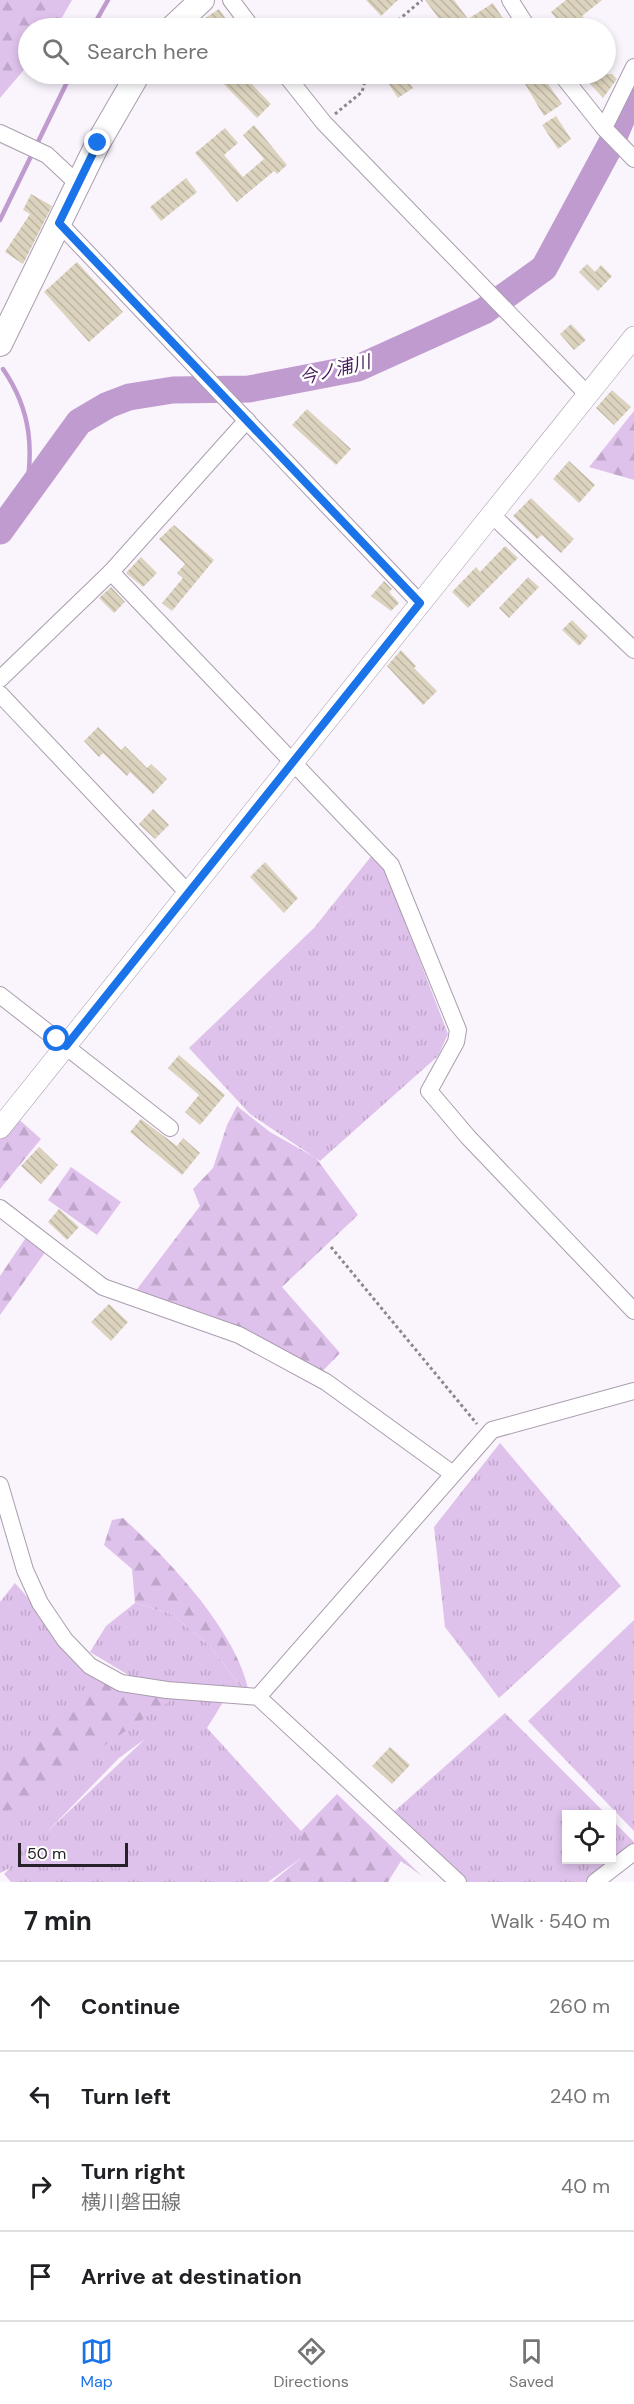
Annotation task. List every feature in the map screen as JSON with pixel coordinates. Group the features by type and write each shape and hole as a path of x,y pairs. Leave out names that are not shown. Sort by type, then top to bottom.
{"main road":[{"path":"182,18 202,0"},
{"path":"0,344 78,184 131,84"}],"street":[{"path":"231,0 244,18"},
{"path":"510,0 522,18"},
{"path":"604,128 634,68"},
{"path":"293,84 324,123 588,395"},
{"path":"569,84 604,128 630,155"},
{"path":"0,133 47,154 78,184"},
{"path":"59,223 420,603"},
{"path":"0,1128 634,338"},
{"path":"0,679 111,572 248,420"},
{"path":"492,515 634,650"},
{"path":"111,572 392,865 458,1030 456,1042 429,1091 468,1137 634,1311"},
{"path":"0,694 188,893"},
{"path":"0,995 170,1128"},
{"path":"0,1208 103,1287 239,1335 326,1382 453,1474"},
{"path":"258,1697 492,1430 634,1391"},
{"path":"0,1485 25,1570 40,1603 65,1640 90,1666 121,1683 166,1690 258,1697 458,1882"},
{"path":"595,1882 634,1852"}],"path":[{"path":"401,18 422,0"},
{"path":"324,123 362,92 365,84"},
{"path":"332,1247 486,1436"}],"green space":[{"path":"0,0 72,0 62,18 18,18 18,77 0,98"},
{"path":"634,411 634,480 589,467"},
{"path":"377,849 448,1034 438,1056 320,1161 250,1114 189,1048 314,928"},
{"path":"237,1106 270,1132 316,1158 358,1215 282,1287 340,1353 317,1377 131,1297 200,1206 193,1189 213,1168 227,1125"},
{"path":"14,1115 41,1139 0,1189 0,1132"},
{"path":"71,1167 121,1202 97,1235 48,1200"},
{"path":"27,1236 46,1251 0,1315 0,1276"},
{"path":"500,1443 621,1586 499,1698 445,1627 434,1527"},
{"path":"123,1518 179,1575 216,1621 231,1645 249,1692 241,1687 210,1646 172,1614 135,1603 132,1569 104,1545 112,1520"},
{"path":"15,1583 65,1640 109,1676 140,1682 90,1652 106,1626 135,1603 172,1614 210,1646 241,1687 225,1699 207,1728 301,1831 301,1858 268,1882 11,1882 4,1874 10,1868 0,1873 0,1602","holes":["145,1739 47,1832 119,1758"]},
{"path":"634,1620 634,1831 616,1810 528,1721"},
{"path":"109,1676 183,1692 0,1816 0,1759 31,1744 45,1734"},
{"path":"505,1713 602,1810 562,1810 562,1864 616,1864 616,1824 634,1842 634,1853 600,1882 453,1882 388,1817"},
{"path":"337,1794 422,1876 401,1861 388,1882 272,1882 301,1858 301,1831"}],"building":[{"path":"366,0 398,0 381,16"},
{"path":"425,0 454,0 467,18 438,18"},
{"path":"566,0 602,0 582,16 584,18 556,18 551,12"},
{"path":"493,3 503,18 470,18"},
{"path":"219,9 225,18 205,18"},
{"path":"224,84 252,84 271,104 257,118"},
{"path":"389,84 410,84 413,88 398,98"},
{"path":"525,84 548,84 562,104 544,116"},
{"path":"590,84 613,84 603,98"},
{"path":"556,116 571,139 558,149 542,125"},
{"path":"254,125 287,165 277,174 274,171 237,202 195,153 225,128 238,143 224,155 243,177 264,159 243,135"},
{"path":"186,178 197,192 161,221 150,207"},
{"path":"31,194 52,206 23,264 5,252 30,214 23,210"},
{"path":"77,262 123,312 89,342 44,292"},
{"path":"587,264 595,272 601,265 612,276 598,291 579,272"},
{"path":"571,324 586,340 574,350 560,334"},
{"path":"612,390 631,407 614,425 596,408"},
{"path":"307,409 351,449 336,465 292,425"},
{"path":"569,461 595,485 579,503 553,479"},
{"path":"531,498 574,539 561,553 542,535 537,539 513,516"},
{"path":"174,525 214,560 172,611 162,603 183,578 177,573 185,564 159,539"},
{"path":"505,546 518,558 468,608 452,592 476,567 480,572"},
{"path":"141,557 157,573 143,587 126,573"},
{"path":"528,577 539,587 509,618 499,608"},
{"path":"384,581 392,589 389,592 399,603 391,611 371,596"},
{"path":"111,587 125,602 114,613 99,598"},
{"path":"572,620 588,636 579,646 562,630"},
{"path":"401,650 416,666 414,668 437,691 423,705 387,666"},
{"path":"98,727 121,750 125,746 147,768 151,764 167,779 153,794 130,772 127,776 103,753 99,757 84,741"},
{"path":"153,809 169,825 155,839 139,824"},
{"path":"265,862 298,898 284,913 250,877"},
{"path":"179,1055 225,1095 200,1125 185,1112 199,1095 168,1068"},
{"path":"141,1119 177,1146 183,1138 200,1153 182,1175 130,1132"},
{"path":"39,1147 58,1165 41,1184 21,1166"},
{"path":"59,1209 79,1227 67,1240 48,1222"},
{"path":"109,1304 128,1322 111,1341 91,1322"},
{"path":"390,1747 410,1765 392,1784 372,1766"}],"waterway":[{"path":"98,18 108,0"},
{"path":"0,220 66,84"},
{"name":"今ノ浦川","path":"0,531 79,422 108,405 129,397 173,390 249,389 358,368 484,311 544,268 611,144 634,89"},
{"path":"3,369 20,400 28,432 30,448 25,499"}],"route":[{"path":"57,1039 66,1046 420,603 59,223 98,143"}]}
